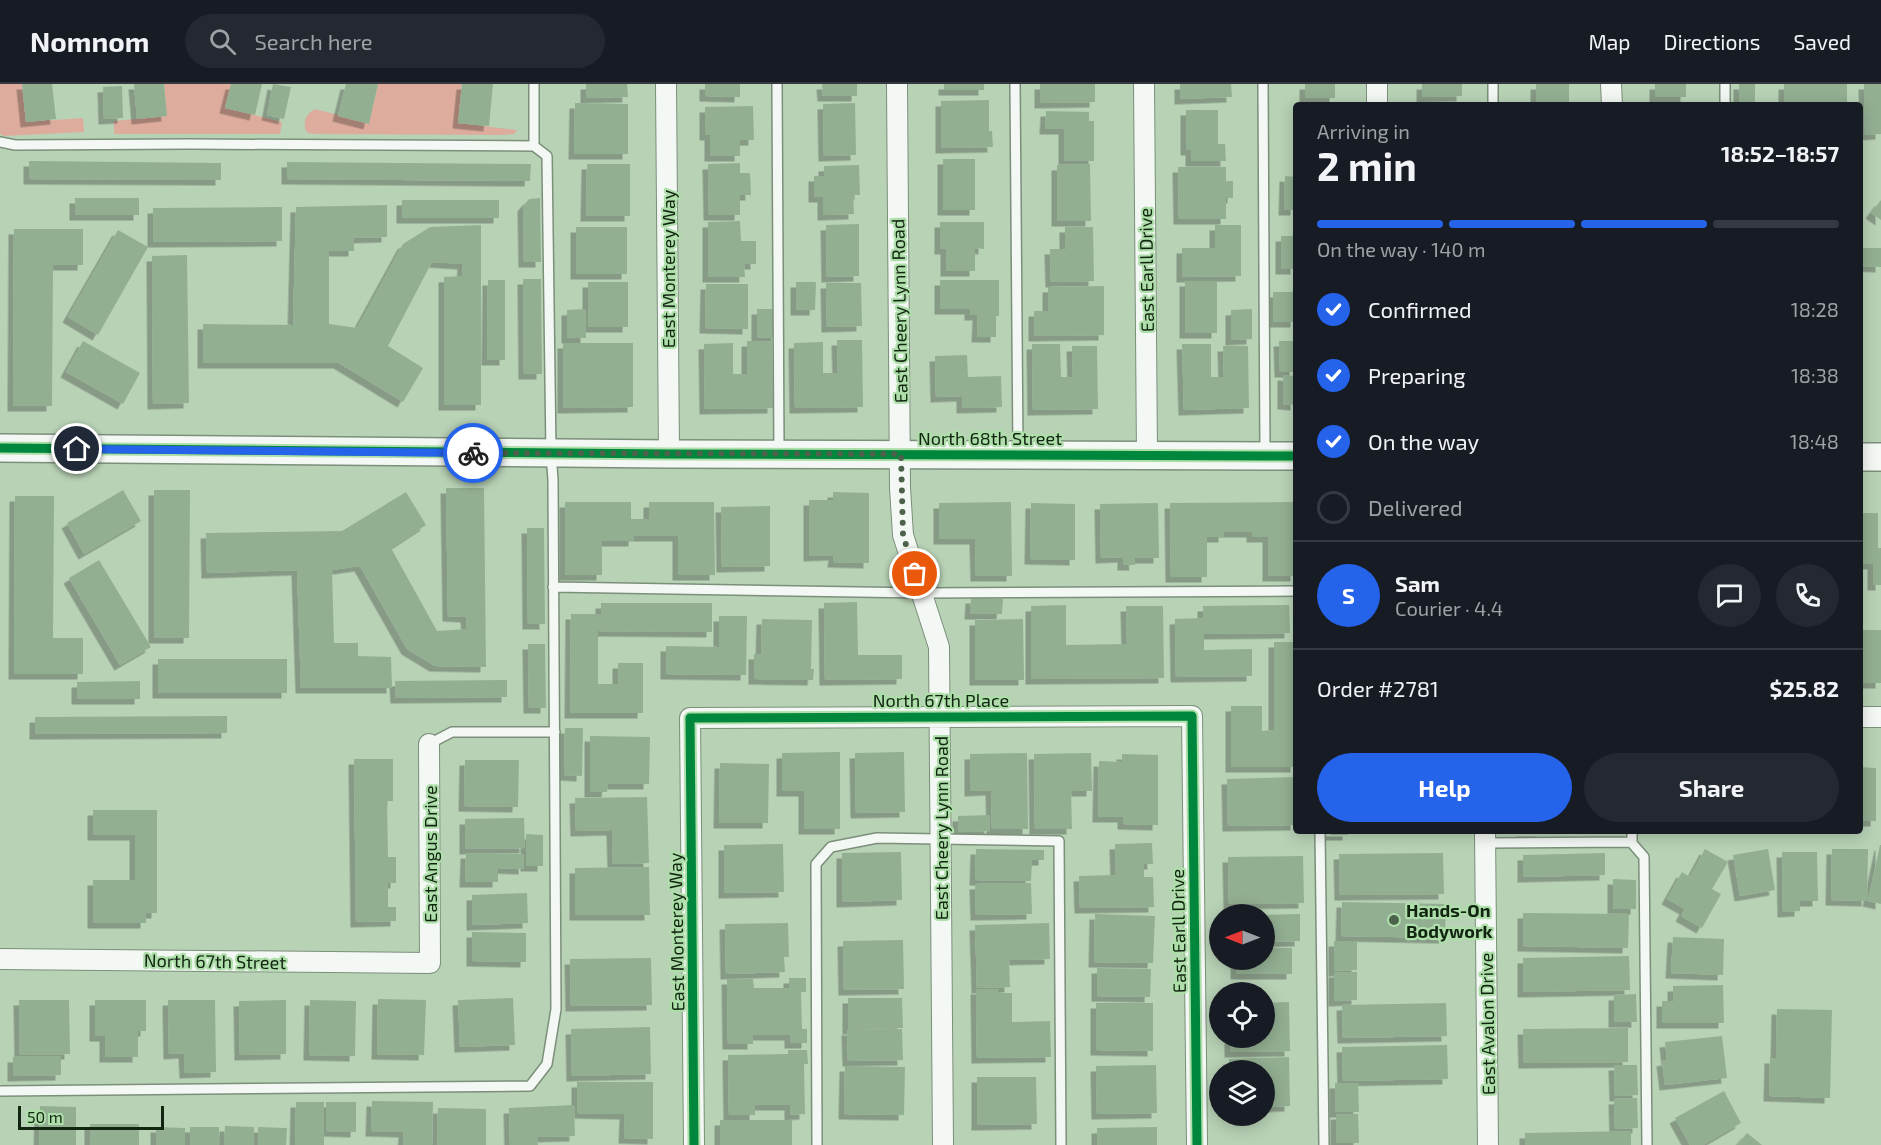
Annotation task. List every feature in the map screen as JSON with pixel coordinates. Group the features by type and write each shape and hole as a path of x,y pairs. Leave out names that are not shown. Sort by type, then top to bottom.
{"main road":[{"name":"North 68th Street","path":"0,448 669,454 1293,456"},
{"path":"1863,457 1881,457"}],"street":[{"name":"East Monterey Way","path":"666,84 669,454"},
{"name":"East Cheery Lynn Road","path":"897,84 903,535 939,647 943,1145"},
{"name":"East Earll Drive","path":"1144,84 1147,455"},
{"path":"1377,84 1377,102"},
{"path":"1611,84 1611,102"},
{"name":"East Earll Drive","path":"1191,716 1197,1145"},
{"name":"North 67th Place","path":"690,718 1191,716"},
{"path":"1863,717 1881,717"},
{"name":"East Monterey Way","path":"690,718 694,1145"},
{"name":"East Angus Drive","path":"429,744 430,963"},
{"name":"East Avalon Drive","path":"1485,837 1488,1145"},
{"name":"North 67th Street","path":"0,959 430,963"}],"lane":[{"path":"534,84 534,146"},
{"path":"777,84 780,454"},
{"path":"1015,84 1018,455"},
{"path":"1263,84 1265,456"},
{"path":"1492,84 1493,102"},
{"path":"1725,84 1725,102"},
{"path":"0,142 15,145 534,146 547,156 550,453 553,480 556,1009 547,1064 530,1086 0,1091"},
{"path":"553,586 922,593 1293,591"},
{"path":"429,744 452,732 555,732"},
{"path":"1320,834 1324,1145"},
{"path":"1631,842 1632,834"},
{"path":"1485,837 1631,842 1644,856 1647,1145"},
{"path":"817,1145 816,864 831,847 877,838 1059,841 1062,1145"}],"shaded area":[{"path":"0,84 22,84 26,122 83,118 84,132 4,136 0,134"},
{"path":"164,84 231,84 225,108 282,122 280,134 114,134 114,121 167,116"},
{"path":"378,84 462,84 458,123 517,130 514,134 502,135 315,134 308,133 305,129 306,118 315,109 369,123"}],"building":[{"path":"22,84 52,84 56,119 26,122"},
{"path":"134,84 164,84 167,116 137,119"},
{"path":"231,84 262,84 255,115 225,108"},
{"path":"273,84 291,87 284,119 267,115"},
{"path":"346,84 378,84 369,124 338,116"},
{"path":"462,84 493,84 489,126 458,123"},
{"path":"586,84 627,84 628,97 586,98"},
{"path":"705,84 740,84 740,97 705,96"},
{"path":"822,84 857,84 857,96 823,96"},
{"path":"944,84 984,84 984,90 944,90"},
{"path":"1040,84 1095,84 1095,102 1040,103"},
{"path":"1180,84 1231,84 1232,97 1180,99"},
{"path":"1305,84 1335,84 1335,98 1305,98"},
{"path":"1422,84 1462,84 1462,96 1422,97"},
{"path":"1536,84 1569,84 1569,102 1536,102"},
{"path":"1655,84 1686,84 1686,97 1655,97"},
{"path":"1739,84 1755,84 1755,102 1739,102"},
{"path":"1784,84 1847,84 1847,102 1784,102"},
{"path":"1864,84 1881,84 1881,134 1865,135"},
{"path":"122,86 123,118 104,119 103,87"},
{"path":"989,100 989,131 992,131 993,147 941,148 941,101"},
{"path":"575,103 628,104 628,154 574,154"},
{"path":"855,103 856,155 824,156 823,104"},
{"path":"753,106 754,140 740,140 740,156 710,156 710,135 705,135 705,107"},
{"path":"1186,110 1218,110 1218,144 1225,144 1226,161 1191,161 1191,150 1186,150"},
{"path":"1046,111 1089,112 1089,121 1094,121 1094,161 1064,161 1064,129 1045,129"},
{"path":"943,159 975,159 975,210 943,210"},
{"path":"29,161 221,163 221,180 29,179"},
{"path":"287,162 531,164 530,181 287,179"},
{"path":"740,163 740,173 750,173 751,195 740,195 740,215 709,215 708,164"},
{"path":"587,164 630,164 630,216 586,216"},
{"path":"1090,164 1091,221 1057,221 1057,165"},
{"path":"859,165 860,195 853,195 854,214 823,215 823,197 814,197 814,176 824,176 824,166"},
{"path":"1178,167 1226,167 1226,181 1233,181 1233,198 1226,198 1226,219 1179,219"},
{"path":"1285,176 1293,177 1293,210 1284,210"},
{"path":"75,198 139,198 139,215 75,215"},
{"path":"540,198 541,262 524,262 523,206 529,199"},
{"path":"402,200 499,200 499,218 402,218"},
{"path":"1881,200 1881,220 1871,213"},
{"path":"387,205 387,237 354,238 354,251 329,251 329,324 357,328 403,244 430,227 481,225 481,405 444,405 444,277 462,276 463,264 432,262 388,346 423,368 403,402 339,363 203,363 203,324 293,325 296,207"},
{"path":"282,207 282,241 153,242 153,208"},
{"path":"740,221 741,241 756,241 756,264 744,264 745,277 708,277 708,222"},
{"path":"940,222 984,222 984,249 975,248 975,271 946,271 946,249 940,249"},
{"path":"859,224 859,276 827,277 826,225"},
{"path":"1215,225 1241,225 1241,276 1182,277 1182,248 1215,248"},
{"path":"576,227 627,227 627,274 576,274"},
{"path":"1065,227 1093,227 1094,281 1051,282 1050,249 1065,249"},
{"path":"14,229 83,229 83,265 53,265 52,406 13,406"},
{"path":"118,230 148,247 98,335 68,317"},
{"path":"1281,236 1293,236 1293,269 1281,269"},
{"path":"1863,248 1881,248 1881,267 1863,266"},
{"path":"187,255 189,403 153,404 152,256"},
{"path":"523,279 541,279 542,374 524,374"},
{"path":"488,280 505,280 505,360 487,360"},
{"path":"940,280 999,280 999,316 996,316 996,337 977,337 978,315 970,315 970,309 940,309"},
{"path":"1185,281 1217,281 1217,333 1185,333"},
{"path":"588,282 628,282 628,327 588,327"},
{"path":"796,282 816,282 815,310 796,310"},
{"path":"826,283 861,283 862,326 827,327"},
{"path":"706,284 748,284 748,329 705,328"},
{"path":"1104,286 1104,335 1034,336 1034,311 1048,311 1048,287"},
{"path":"1273,292 1293,292 1293,322 1273,322"},
{"path":"585,309 586,338 567,338 567,310"},
{"path":"757,309 777,309 777,338 757,337"},
{"path":"1252,309 1252,339 1231,340 1231,310"},
{"path":"837,340 862,340 863,407 795,408 794,343 823,342 823,373 838,373"},
{"path":"83,341 140,373 123,404 66,372"},
{"path":"747,341 772,341 773,408 705,409 704,344 733,343 733,374 747,374"},
{"path":"1279,341 1293,341 1293,372 1280,372"},
{"path":"563,343 633,343 633,407 563,408"},
{"path":"1032,344 1060,344 1061,377 1073,377 1072,346 1097,346 1098,409 1033,410"},
{"path":"1182,344 1211,344 1211,377 1224,377 1223,346 1248,346 1249,408 1184,410"},
{"path":"967,355 968,377 1001,376 1002,407 962,408 962,396 936,397 935,356"},
{"path":"1283,375 1293,376 1293,405 1283,404"},
{"path":"446,488 484,488 486,667 435,666 407,649 360,566 332,570 334,643 358,643 358,656 391,657 392,688 301,688 297,570 207,573 206,533 342,531 406,492 426,525 391,548 437,631 467,629 466,617 448,616"},
{"path":"123,490 141,521 84,554 67,523"},
{"path":"154,490 190,490 189,638 154,638"},
{"path":"833,492 869,493 869,563 833,562 834,555 809,556 809,500 833,500"},
{"path":"15,496 54,496 53,638 83,638 83,674 14,674"},
{"path":"565,502 631,502 631,519 649,519 649,502 714,502 715,575 678,575 678,536 634,536 634,541 602,541 602,575 565,575"},
{"path":"1011,502 1012,576 976,576 975,539 939,539 939,503"},
{"path":"1293,502 1293,576 1268,576 1268,537 1252,537 1252,532 1224,532 1224,537 1207,537 1207,577 1171,577 1170,503"},
{"path":"1031,503 1075,504 1075,560 1030,559"},
{"path":"1158,503 1159,558 1134,558 1135,565 1123,565 1123,557 1101,558 1100,504"},
{"path":"770,506 770,566 722,567 721,507"},
{"path":"1863,513 1878,513 1881,585 1873,585 1873,564 1863,564"},
{"path":"527,528 544,528 545,624 528,624"},
{"path":"99,560 151,647 120,665 69,578"},
{"path":"971,598 1003,599 1002,614 970,614"},
{"path":"857,602 858,655 902,655 902,679 825,680 824,603"},
{"path":"601,603 712,603 712,632 598,631 598,684 618,684 618,663 643,663 643,713 570,713 571,614 601,614"},
{"path":"1066,605 1066,645 1127,644 1126,606 1163,606 1164,678 1031,679 1031,606"},
{"path":"1289,605 1290,633 1204,634 1204,650 1252,649 1252,676 1176,677 1175,619 1203,618 1203,606"},
{"path":"719,616 747,616 746,675 666,674 666,646 719,647"},
{"path":"762,619 812,620 811,669 814,669 813,680 754,679 754,654 761,654"},
{"path":"1023,619 1024,680 975,680 975,620"},
{"path":"1863,630 1881,630 1881,683 1863,683"},
{"path":"1274,642 1293,642 1293,767 1231,767 1231,706 1262,706 1262,731 1274,730"},
{"path":"528,644 545,644 546,708 529,708"},
{"path":"158,659 287,659 287,693 158,693"},
{"path":"507,680 507,697 396,698 395,681"},
{"path":"140,681 140,699 77,699 77,682"},
{"path":"227,716 227,733 35,734 35,717"},
{"path":"565,728 583,728 582,776 564,775"},
{"path":"590,736 650,737 649,784 608,784 607,792 590,792"},
{"path":"840,752 840,829 804,829 804,791 782,791 782,753"},
{"path":"904,752 905,812 856,813 855,753"},
{"path":"1027,753 1028,829 992,829 991,790 970,791 970,754"},
{"path":"1091,753 1092,791 1071,791 1072,829 1035,829 1034,754"},
{"path":"1122,754 1158,755 1158,825 1123,824 1123,817 1098,817 1099,761 1122,762"},
{"path":"354,759 393,759 393,801 387,801 388,857 396,857 396,883 388,883 388,907 396,907 396,921 356,922"},
{"path":"465,760 519,760 518,807 464,806"},
{"path":"720,763 769,764 768,823 719,823"},
{"path":"1863,767 1876,768 1876,821 1863,821"},
{"path":"1293,777 1293,825 1228,826 1227,779"},
{"path":"647,797 649,863 613,864 612,830 576,831 575,798"},
{"path":"93,810 157,810 157,913 146,913 146,923 93,923 93,880 135,880 135,835 93,835"},
{"path":"989,815 990,831 958,832 958,816"},
{"path":"524,818 525,848 465,849 465,819"},
{"path":"526,834 543,835 543,866 526,866"},
{"path":"1152,843 1153,864 1144,864 1144,877 1153,877 1154,907 1080,908 1079,876 1116,875 1115,844"},
{"path":"783,844 784,892 724,893 724,845"},
{"path":"1881,845 1881,904 1868,901"},
{"path":"976,849 1044,850 1044,860 1032,860 1031,881 975,880"},
{"path":"1705,849 1728,862 1712,889 1721,894 1702,928 1681,916 1685,909 1667,899 1682,872 1690,877"},
{"path":"1768,849 1775,890 1740,896 1733,855"},
{"path":"1832,849 1868,849 1867,901 1831,900"},
{"path":"901,852 902,900 842,902 842,853"},
{"path":"1782,852 1817,852 1818,901 1800,901 1800,911 1783,912"},
{"path":"466,853 524,854 524,869 498,868 498,882 465,882"},
{"path":"1443,853 1444,894 1340,895 1339,854"},
{"path":"1605,853 1605,875 1523,877 1523,855"},
{"path":"1303,856 1304,903 1229,904 1228,857"},
{"path":"649,867 650,915 575,915 575,868"},
{"path":"1613,879 1636,880 1636,909 1613,909"},
{"path":"1031,883 1032,914 976,915 975,884"},
{"path":"527,893 528,923 472,925 472,895"},
{"name":"Hands-On Bodywork","path":"1342,902 1446,904 1445,938 1341,936"},
{"path":"1523,913 1629,914 1628,948 1523,946"},
{"path":"1095,914 1155,916 1153,963 1094,962"},
{"path":"1300,914 1300,941 1275,942 1275,915"},
{"path":"788,923 789,957 784,957 785,972 726,974 725,924"},
{"path":"1049,923 1050,959 1009,960 1010,987 977,988 975,925"},
{"path":"472,932 526,933 526,962 472,961"},
{"path":"1673,937 1724,939 1723,975 1671,973"},
{"path":"903,940 904,989 844,990 843,941"},
{"path":"1334,941 1357,941 1357,970 1334,971"},
{"path":"1275,948 1292,948 1292,974 1236,974 1236,970 1275,970"},
{"path":"1629,956 1630,990 1523,992 1523,958"},
{"path":"651,958 652,1005 571,1006 570,959"},
{"path":"1097,968 1151,969 1150,997 1097,996"},
{"path":"1334,972 1357,972 1357,1000 1334,1001"},
{"path":"789,978 806,978 806,992 801,992 802,1029 807,1029 807,1043 790,1043 790,1035 753,1035 753,1044 728,1044 727,979 753,979 754,988 789,988"},
{"path":"1723,985 1724,1023 1662,1023 1662,1001 1673,1001 1673,986"},
{"path":"976,989 998,989 998,993 1012,993 1012,1022 1050,1021 1051,1057 977,1058"},
{"path":"1636,994 1637,1022 1614,1022 1614,995"},
{"path":"513,998 515,1045 460,1047 458,1000"},
{"path":"848,998 902,998 903,1028 848,1029"},
{"path":"378,999 426,1000 424,1055 377,1054"},
{"path":"19,1000 69,1000 70,1054 20,1055"},
{"path":"95,1000 146,1000 146,1031 138,1031 138,1057 105,1057 105,1036 95,1036"},
{"path":"168,1000 215,1000 216,1072 185,1073 184,1053 169,1054"},
{"path":"286,1000 286,1054 240,1055 239,1001"},
{"path":"310,1000 356,1001 355,1056 309,1055"},
{"path":"1289,1002 1290,1051 1230,1052 1230,1048 1275,1048 1275,1003"},
{"path":"1096,1003 1153,1003 1153,1051 1096,1050"},
{"path":"1446,1003 1447,1036 1343,1038 1342,1005"},
{"path":"1777,1009 1832,1010 1830,1098 1769,1096 1770,1058 1776,1058"},
{"path":"650,1027 651,1074 572,1076 571,1029"},
{"path":"1628,1028 1628,1062 1524,1063 1523,1029"},
{"path":"902,1029 903,1060 848,1061 847,1030"},
{"path":"1722,1036 1727,1078 1665,1085 1662,1061 1667,1060 1665,1042"},
{"path":"1447,1045 1448,1079 1343,1081 1342,1047"},
{"path":"788,1050 807,1050 808,1064 804,1064 805,1114 790,1115 790,1105 755,1105 755,1115 729,1115 728,1055 788,1054"},
{"path":"61,1056 61,1075 13,1076 13,1057"},
{"path":"1289,1057 1290,1106 1275,1107 1275,1060 1229,1059"},
{"path":"1156,1065 1157,1113 1097,1114 1096,1066"},
{"path":"1614,1065 1637,1065 1638,1095 1615,1096"},
{"path":"845,1066 905,1067 904,1115 844,1114"},
{"path":"977,1077 1036,1077 1037,1124 977,1125"},
{"path":"577,1082 653,1082 653,1139 624,1138 625,1114 577,1113"},
{"path":"1335,1083 1358,1083 1359,1112 1335,1112"},
{"path":"1724,1091 1741,1123 1703,1145 1690,1145 1675,1118"},
{"path":"1637,1098 1638,1128 1615,1129 1614,1099"},
{"path":"372,1101 433,1102 432,1145 403,1145 404,1132 371,1131"},
{"path":"296,1102 324,1102 324,1145 295,1145"},
{"path":"326,1102 356,1102 356,1132 326,1131"},
{"path":"574,1105 575,1136 537,1137 538,1145 510,1145 509,1108"},
{"path":"40,1106 76,1107 76,1145 39,1145"},
{"path":"438,1108 486,1109 486,1145 437,1145"},
{"path":"1336,1114 1358,1114 1359,1143 1336,1143"},
{"path":"720,1120 792,1120 792,1145 720,1145"},
{"path":"90,1124 139,1124 139,1145 90,1145"},
{"path":"225,1126 254,1127 254,1145 224,1145"},
{"path":"156,1127 185,1128 185,1145 156,1145"},
{"path":"190,1127 219,1127 219,1145 190,1145"},
{"path":"258,1127 287,1128 286,1145 258,1145"},
{"path":"1157,1127 1157,1145 1097,1145 1097,1128"},
{"path":"1631,1131 1631,1145 1525,1145 1525,1133"},
{"path":"1747,1133 1762,1145 1737,1145"}],"cycle path":[{"path":"0,448 669,454 1293,456"},
{"path":"694,1145 690,718 1192,716 1197,1145"}],"way so far":[{"path":"473,453 901,454 900,488 903,535 915,574"}],"place":[{"name":"Hands-On Bodywork","path":"1394,920"}],"route":[{"path":"77,449 473,453"}]}
